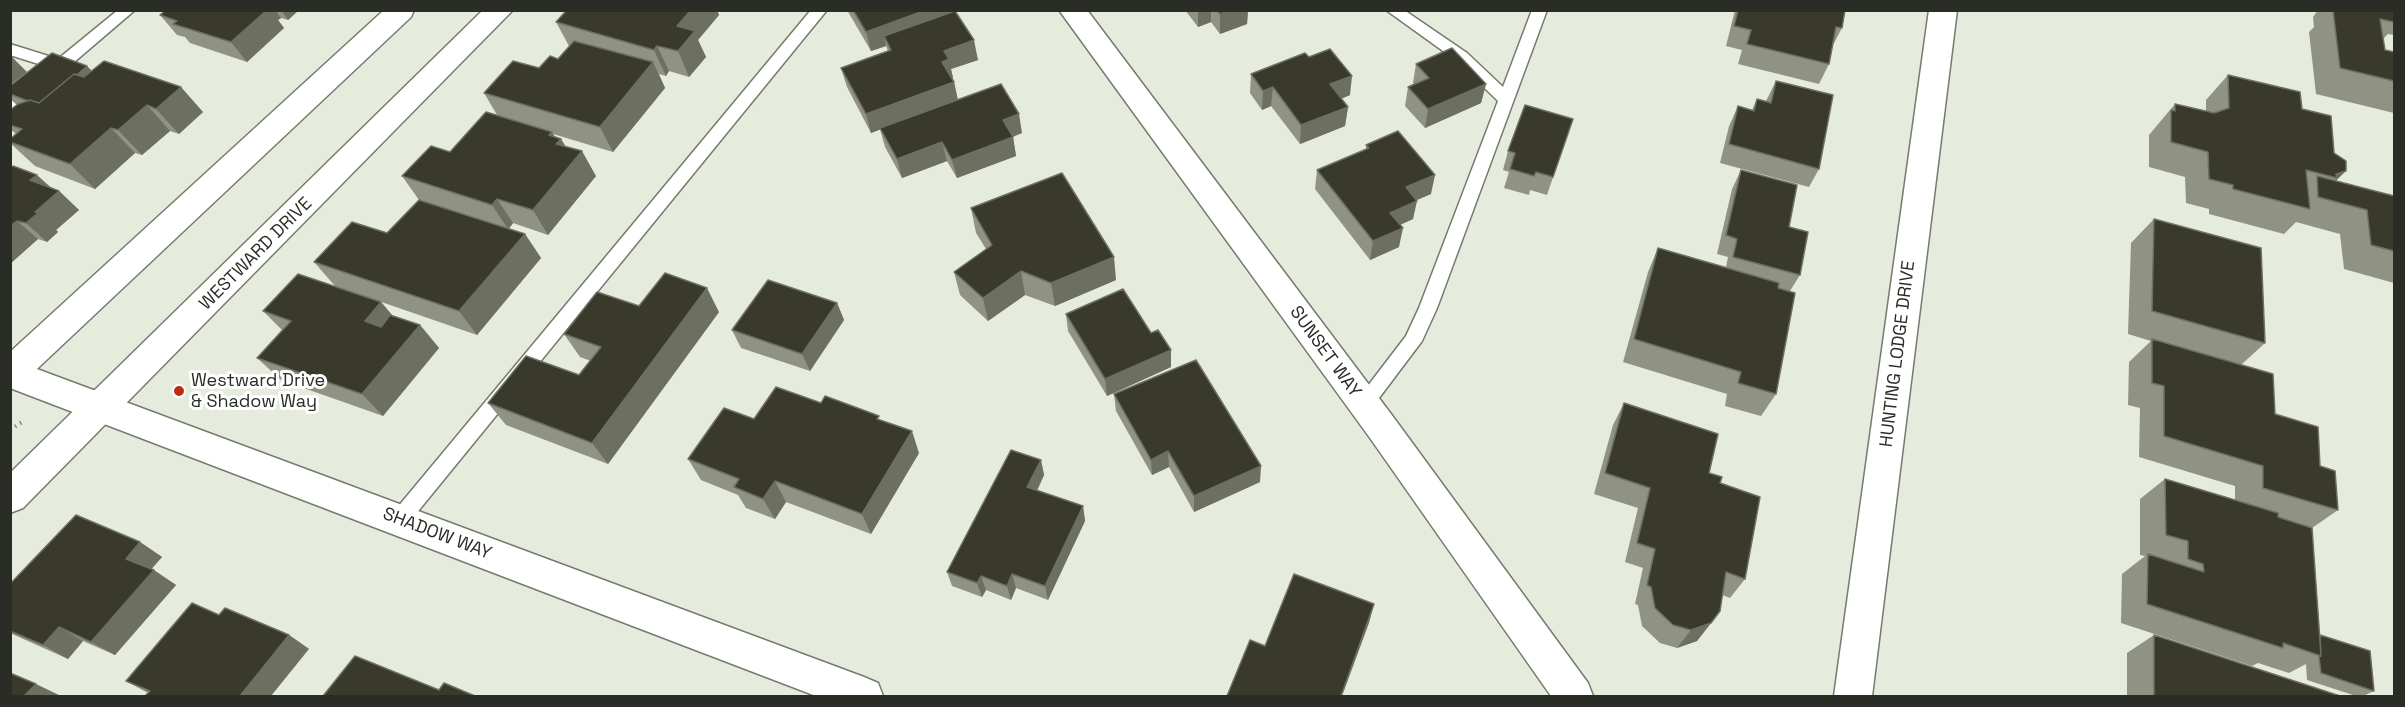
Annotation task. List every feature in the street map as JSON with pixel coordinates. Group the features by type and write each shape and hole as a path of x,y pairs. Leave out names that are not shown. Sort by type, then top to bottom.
{"street":[{"path":"11,373 401,10"},
{"name":"WESTWARD DRIVE","path":"10,497 500,10"},
{"name":"SUNSET WAY","path":"1072,10 1575,696"},
{"name":"HUNTING LODGE DRIVE","path":"1853,696 1943,10"},
{"name":"SHADOW WAY","path":"11,373 864,696"}],"lane":[{"path":"10,106 128,10"},
{"path":"399,520 819,10"},
{"path":"1393,10 1462,57 1506,99"},
{"path":"1363,404 1413,341 1428,308 1451,252 1540,10"},
{"path":"10,49 61,65"}],"path":[{"path":"10,430 26,420"}],"building":[{"path":"166,10 267,10 231,42 173,24 177,21 160,15"},
{"path":"567,10 691,10 677,26 695,31 678,51 657,46 654,50 556,22"},
{"path":"853,10 926,10 866,32"},
{"path":"1217,10 1230,10 1220,14"},
{"path":"1738,10 1845,10 1842,28 1836,27 1829,64 1747,44 1751,30 1734,26"},
{"path":"2333,10 2394,10 2394,22 2380,19 2385,50 2394,52 2394,81 2340,68"},
{"path":"955,11 974,40 944,51 949,59 942,62 954,82 866,114 841,68 891,50 884,36"},
{"path":"574,41 653,62 600,127 484,93 513,61 539,68 550,56 558,59"},
{"path":"1452,48 1486,84 1428,109 1408,87 1429,78 1416,64"},
{"path":"1330,49 1352,76 1330,84 1348,107 1301,125 1273,87 1263,91 1251,74 1305,53 1309,57"},
{"path":"52,53 87,66 39,103 10,94 10,86"},
{"path":"104,61 181,87 156,109 147,105 118,130 111,128 70,164 10,142 10,139 22,129 10,125 10,110 30,100 39,103 74,74 84,77"},
{"path":"2228,75 2300,92 2302,109 2331,116 2334,153 2346,161 2346,171 2336,174 2337,178 2306,170 2310,209 2233,189 2233,185 2209,179 2208,152 2171,142 2171,110 2175,111 2175,104 2214,113 2229,108"},
{"path":"1776,81 1833,95 1819,169 1729,144 1738,106 1754,111 1757,99 1771,103"},
{"path":"1001,84 1019,114 1003,120 1013,137 952,160 942,142 897,159 880,128"},
{"path":"1525,105 1573,119 1553,177 1536,172 1534,176 1510,169 1515,153 1508,151"},
{"path":"486,112 552,132 549,135 561,139 556,144 582,151 533,210 497,199 492,205 402,176 431,146 450,152"},
{"path":"1398,131 1435,175 1406,187 1417,201 1390,213 1403,228 1373,241 1317,170 1369,148 1366,145"},
{"path":"13,166 37,175 30,180 59,191 26,223 17,221 10,226 10,168"},
{"path":"1741,170 1797,185 1789,227 1808,232 1800,275 1733,257 1737,239 1726,235"},
{"path":"1062,173 1114,257 1051,283 1021,271 983,298 954,272 992,245 971,208"},
{"path":"2317,176 2394,196 2394,251 2371,245 2367,210 2318,197"},
{"path":"419,200 525,234 459,311 314,262 352,222 387,233"},
{"path":"2154,219 2261,248 2265,343 2152,311"},
{"path":"1658,248 1779,283 1778,288 1795,293 1776,394 1738,383 1741,372 1634,339"},
{"path":"665,273 707,288 592,443 488,403 526,356 579,375 601,347 564,334 597,292 639,306"},
{"path":"298,274 381,302 365,321 381,327 390,315 420,325 362,394 257,358 291,321 263,311"},
{"path":"768,280 837,303 802,354 732,330"},
{"path":"1123,289 1151,333 1158,330 1171,350 1105,379 1066,314"},
{"path":"2152,339 2273,374 2275,414 2318,427 2320,466 2335,471 2338,510 2263,488 2263,466 2164,436 2164,386 2152,383"},
{"path":"1196,360 1261,466 1194,496 1168,451 1151,460 1114,394"},
{"path":"776,387 821,403 825,396 879,416 877,419 912,431 862,514 775,481 763,499 734,487 739,479 688,459 724,408 754,419"},
{"path":"1624,403 1718,434 1709,473 1722,477 1720,483 1760,497 1745,579 1726,572 1720,611 1711,623 1691,630 1673,625 1655,608 1651,587 1647,585 1655,549 1637,543 1650,488 1605,473"},
{"path":"1011,450 1041,460 1027,487 1083,506 1045,586 1012,574 1007,586 981,576 977,583 947,572"},
{"path":"2165,479 2278,513 2278,517 2312,528 2321,656 2283,643 2283,648 2147,604 2148,554 2204,572 2203,564 2188,559 2188,541 2166,535"},
{"path":"76,515 140,542 126,559 154,570 91,642 59,627 43,645 10,631 10,584"},
{"path":"1294,574 1374,604 1341,696 1227,696 1250,640 1265,646"},
{"path":"192,603 219,615 225,608 289,635 240,696 145,696 150,691 126,681"},
{"path":"2154,635 2340,696 2154,696"},
{"path":"2320,635 2370,651 2374,691 2321,673"},
{"path":"355,656 439,690 444,683 475,696 323,696"},
{"path":"10,673 36,684 24,696 10,696"}],"place":[{"name":"Westward Drive & Shadow Way","path":"179,391"}]}
